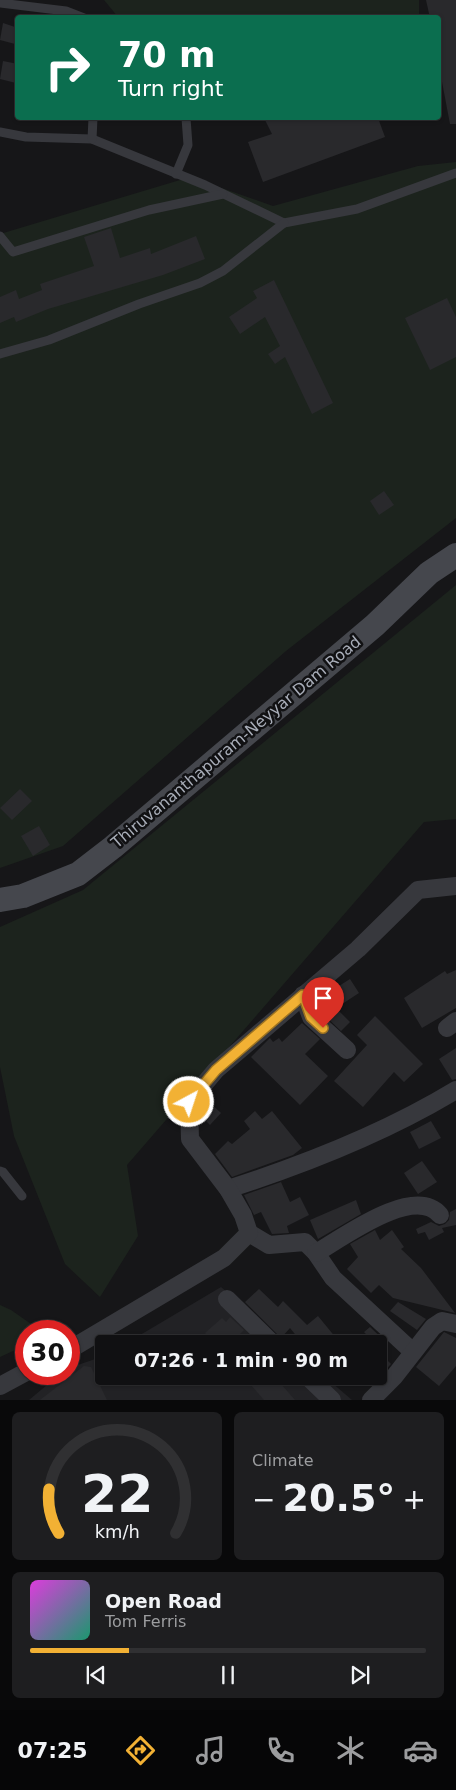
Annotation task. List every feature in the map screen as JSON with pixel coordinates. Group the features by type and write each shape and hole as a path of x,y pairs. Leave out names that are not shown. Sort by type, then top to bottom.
{"main road":[{"name":"Thiruvananthapuram-Neyyar Dam Road","path":"0,900 23,896 78,874 114,847 375,625 429,573 456,555"}],"street":[{"path":"413,1352 333,1278 316,1253 305,1242 269,1245 249,1233 243,1215 228,1189 190,1139 189,1102 216,1070 358,949 418,890 456,886"},
{"path":"303,995 311,1017 347,1050"},
{"path":"228,1189 298,1166 395,1123 456,1090"},
{"path":"316,1253 363,1224 410,1206 429,1206 440,1215"},
{"path":"80,1343 224,1258 249,1233"},
{"path":"227,1299 264,1335"},
{"path":"371,1400 394,1377 433,1327 442,1321 456,1324"},
{"path":"0,1386 15,1378"},
{"path":"317,1385 332,1400"}],"lane":[{"path":"0,3 66,11 76,15"},
{"path":"92,138 93,120"},
{"path":"176,174 188,145 186,120"},
{"path":"0,132 26,137 92,138 224,194 284,223"},
{"path":"0,354 49,340 139,304 200,283 223,271 284,223 357,209 456,173"},
{"path":"0,236 13,252 149,210 224,194"},
{"path":"0,1171 3,1172 22,1196"}],"shaded area":[{"path":"104,0 419,0 419,15 116,15"},
{"path":"456,162 456,518 286,651 63,846 0,868 0,234 190,177 273,206 418,166"},
{"path":"456,585 456,819 424,822 127,1165 138,1236 100,1297 65,1264 14,1136 0,1067 0,927 83,890"},
{"path":"221,1287 277,1335 140,1335"},
{"path":"0,1305 25,1320 15,1320 15,1350 0,1357"},
{"path":"95,1359 95,1385 334,1385 352,1400 29,1400 47,1385 80,1385 80,1364"}],"building":[{"path":"426,0 456,0 456,124 450,124 441,77 441,15 429,15"},
{"path":"3,23 15,27 15,44 0,40"},
{"path":"3,61 15,63 15,83 0,79"},
{"path":"265,120 379,120 385,137 263,182 248,142 272,134"},
{"path":"111,228 120,258 150,248 151,254 196,236 205,259 163,275 48,309 16,322 14,317 0,323 0,297 16,290 19,299 42,290 40,284 94,266 84,237"},
{"path":"274,280 333,403 312,414 285,357 275,364 268,354 280,346 265,317 240,334 229,317 257,298 253,291"},
{"path":"447,298 456,317 456,357 430,370 405,318"},
{"path":"384,491 394,505 379,515 370,501"},
{"path":"20,789 32,801 12,820 0,808"},
{"path":"39,826 50,845 33,856 21,836"},
{"path":"456,970 456,1008 422,1028 404,998 445,971 447,974"},
{"path":"350,979 359,993 336,1008 350,1022 341,1031 320,1011 317,1004 328,993"},
{"path":"375,1016 423,1064 404,1082 394,1072 363,1107 334,1081 367,1045 357,1035"},
{"path":"302,1023 320,1039 305,1054 328,1076 300,1105 251,1057 270,1038 273,1042 279,1038 282,1042"},
{"path":"456,1048 456,1079 452,1080 439,1059"},
{"path":"208,1101 221,1113 210,1125 200,1115 200,1110"},
{"path":"255,1111 262,1119 272,1111 302,1148 293,1155 232,1177 215,1154 228,1141 232,1144 250,1129 244,1121"},
{"path":"431,1121 441,1138 419,1149 410,1132"},
{"path":"422,1161 437,1182 418,1194 404,1173"},
{"path":"281,1182 290,1202 300,1197 309,1215 287,1226 289,1233 272,1234 261,1212 254,1215 244,1195"},
{"path":"356,1200 361,1214 318,1239 310,1220"},
{"path":"456,1209 456,1225 442,1228 444,1232 429,1240 425,1232 418,1234 416,1229 431,1222 439,1226 445,1224 449,1220 450,1212"},
{"path":"375,1230 380,1240 392,1230 404,1247 401,1249 421,1268 455,1313 393,1298 379,1285 371,1293 347,1269 358,1257 350,1244"},
{"path":"259,1289 278,1307 283,1301 307,1325 318,1316 334,1335 296,1335 290,1328 284,1335 278,1335 245,1302"},
{"path":"398,1302 426,1319 417,1330 390,1311"},
{"path":"230,1317 244,1330 239,1335 207,1335 205,1333 222,1318 226,1322"},
{"path":"370,1327 378,1335 367,1335 364,1332"},
{"path":"444,1332 456,1338 456,1366 439,1386 416,1367"},
{"path":"387,1360 391,1364 387,1368"},
{"path":"84,1366 91,1367 95,1375 95,1385 100,1385 107,1400 40,1400 59,1385 80,1385 80,1369"},
{"path":"251,1385 282,1385 295,1400 264,1400"}],"route":[{"path":"189,1102 216,1070 303,995 311,1017 323,1028"}]}
